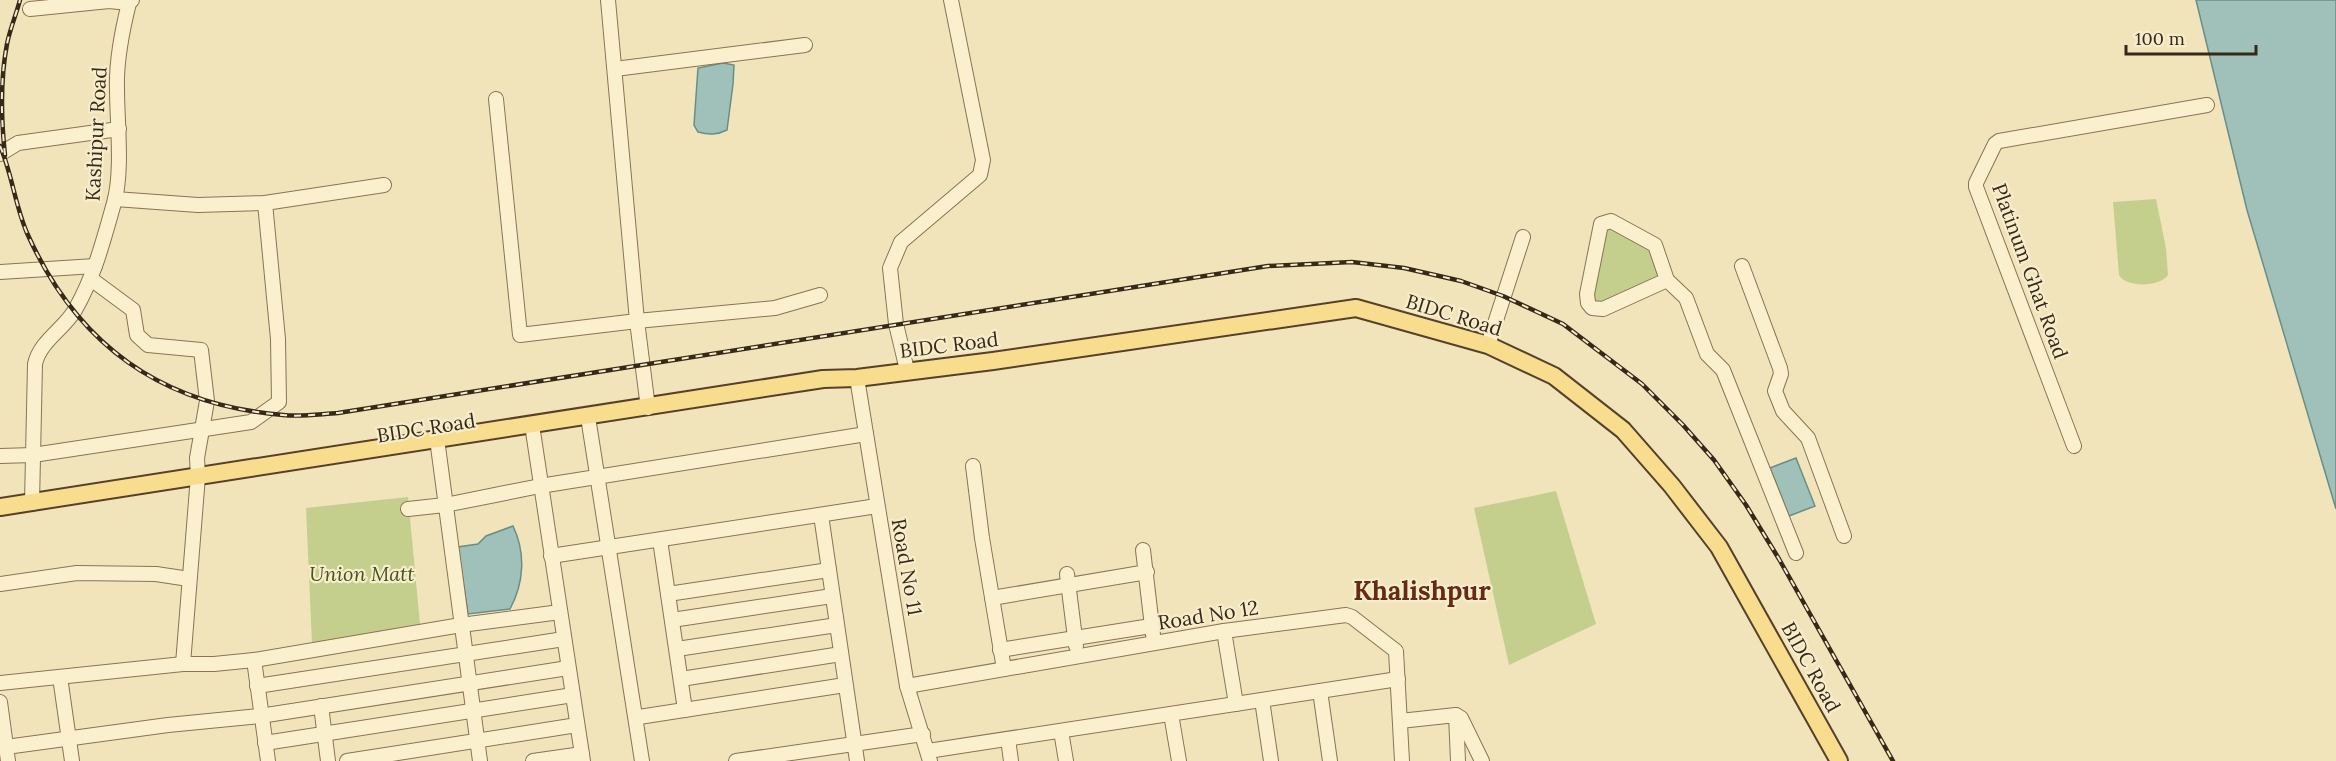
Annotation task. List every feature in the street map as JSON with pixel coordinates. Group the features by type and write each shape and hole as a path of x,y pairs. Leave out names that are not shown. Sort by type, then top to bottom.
{"main road":[{"name":"BIDC Road","path":"0,507 198,480 588,420 815,389 857,378 907,370 993,361 1356,308 1488,345 1554,376 1623,430 1672,486 1719,547 1839,761"},
{"name":"BIDC Road","path":"588,420 823,379 857,378"},
{"name":"BIDC Road","path":"0,515 198,480"}],"street":[{"path":"609,0 637,321 648,408"},
{"path":"907,370 896,324 890,268 901,242 981,175 983,160 951,0"},
{"path":"30,9 109,1 131,2"},
{"name":"Kashipur Road","path":"32,503 33,375 36,356 74,312 93,273 115,200 119,129 117,87 121,34 131,2"},
{"path":"615,69 805,45"},
{"path":"496,99 520,335 775,308 820,295"},
{"name":"Platinum Ghat Road","path":"2074,446 1976,183 1995,144 1999,141 2207,105"},
{"path":"0,154 18,143 119,129"},
{"path":"115,200 198,206 265,203 384,185"},
{"path":"0,456 33,456 251,422 279,402 278,339 265,203"},
{"path":"1667,280 1603,309 1592,308 1588,303 1587,294 1601,224 1611,221 1652,242 1657,249 1667,280 1686,298 1707,354 1724,370 1796,553"},
{"path":"1488,345 1523,237"},
{"path":"1742,266 1780,369 1781,374 1775,391 1783,411 1808,438 1844,536"},
{"path":"0,272 93,273 133,310 137,335 148,345 201,350 207,401 197,458 198,480 183,664"},
{"name":"Road No 11","path":"857,378 907,686 929,756"},
{"path":"588,420 642,761"},
{"path":"532,429 582,758 532,761"},
{"path":"408,509 445,505 540,486 866,434"},
{"path":"437,443 480,761"},
{"path":"973,466 1004,669"},
{"path":"551,556 877,506"},
{"path":"821,515 857,761"},
{"path":"660,540 686,710"},
{"path":"1143,550 1153,643"},
{"path":"669,594 829,570"},
{"path":"992,598 1067,579 1147,572"},
{"path":"0,584 77,573 156,574 189,579"},
{"path":"1067,579 1077,657"},
{"path":"672,620 832,596"},
{"path":"0,683 183,664 254,660 462,625 560,612"},
{"name":"Road No 12","path":"907,686 1224,631 1346,615 1352,617 1396,651 1402,761"},
{"path":"677,649 837,625"},
{"path":"1000,650 1152,626"},
{"path":"1224,631 1236,704"},
{"path":"257,686 564,639"},
{"path":"681,679 841,654"},
{"path":"254,660 268,761"},
{"path":"0,702 7,754 68,739 168,725 261,716 568,668"},
{"path":"60,677 72,761"},
{"path":"929,756 1008,739 1398,679"},
{"path":"639,717 845,685"},
{"path":"1320,691 1330,761"},
{"path":"265,743 573,695"},
{"path":"1262,700 1271,761"},
{"path":"321,706 328,761"},
{"path":"1171,714 1179,761"},
{"path":"1400,721 1456,715 1461,718 1482,761"},
{"path":"1456,715 1458,761"},
{"path":"347,761 577,724"},
{"path":"1061,731 1066,761"},
{"path":"736,761 923,734"},
{"path":"1008,739 1011,761"}],"green space":[{"path":"2156,199 2166,248 2168,275 2151,284 2128,282 2119,275 2113,202"},
{"path":"1601,224 1652,242 1667,280 1603,309 1587,298"},
{"path":"1556,491 1596,624 1509,665 1474,508"},
{"name":"Union Matt","path":"408,497 420,624 312,644 306,508"}],"water":[{"path":"2196,0 2336,0 2336,509 2247,210"},
{"path":"723,63 734,65 727,130 713,134 698,132 694,125 698,68"},
{"path":"1796,458 1815,506 1789,516 1770,468"},
{"path":"513,526 520,547 522,568 518,589 510,609 468,614 458,547 478,544 486,536"}],"railway":[{"path":"5,155 2,113 3,72 8,38 20,0"},
{"path":"0,146 8,167 19,212 47,273 71,307 98,337 128,362 162,383 199,398 239,409 283,415 338,413 1268,266 1352,262 1404,268 1461,281 1503,296 1563,324 1642,384 1683,425 1714,460 1746,505 1893,761"}],"district":[{"name":"Khalishpur","path":"1422,591"}]}
